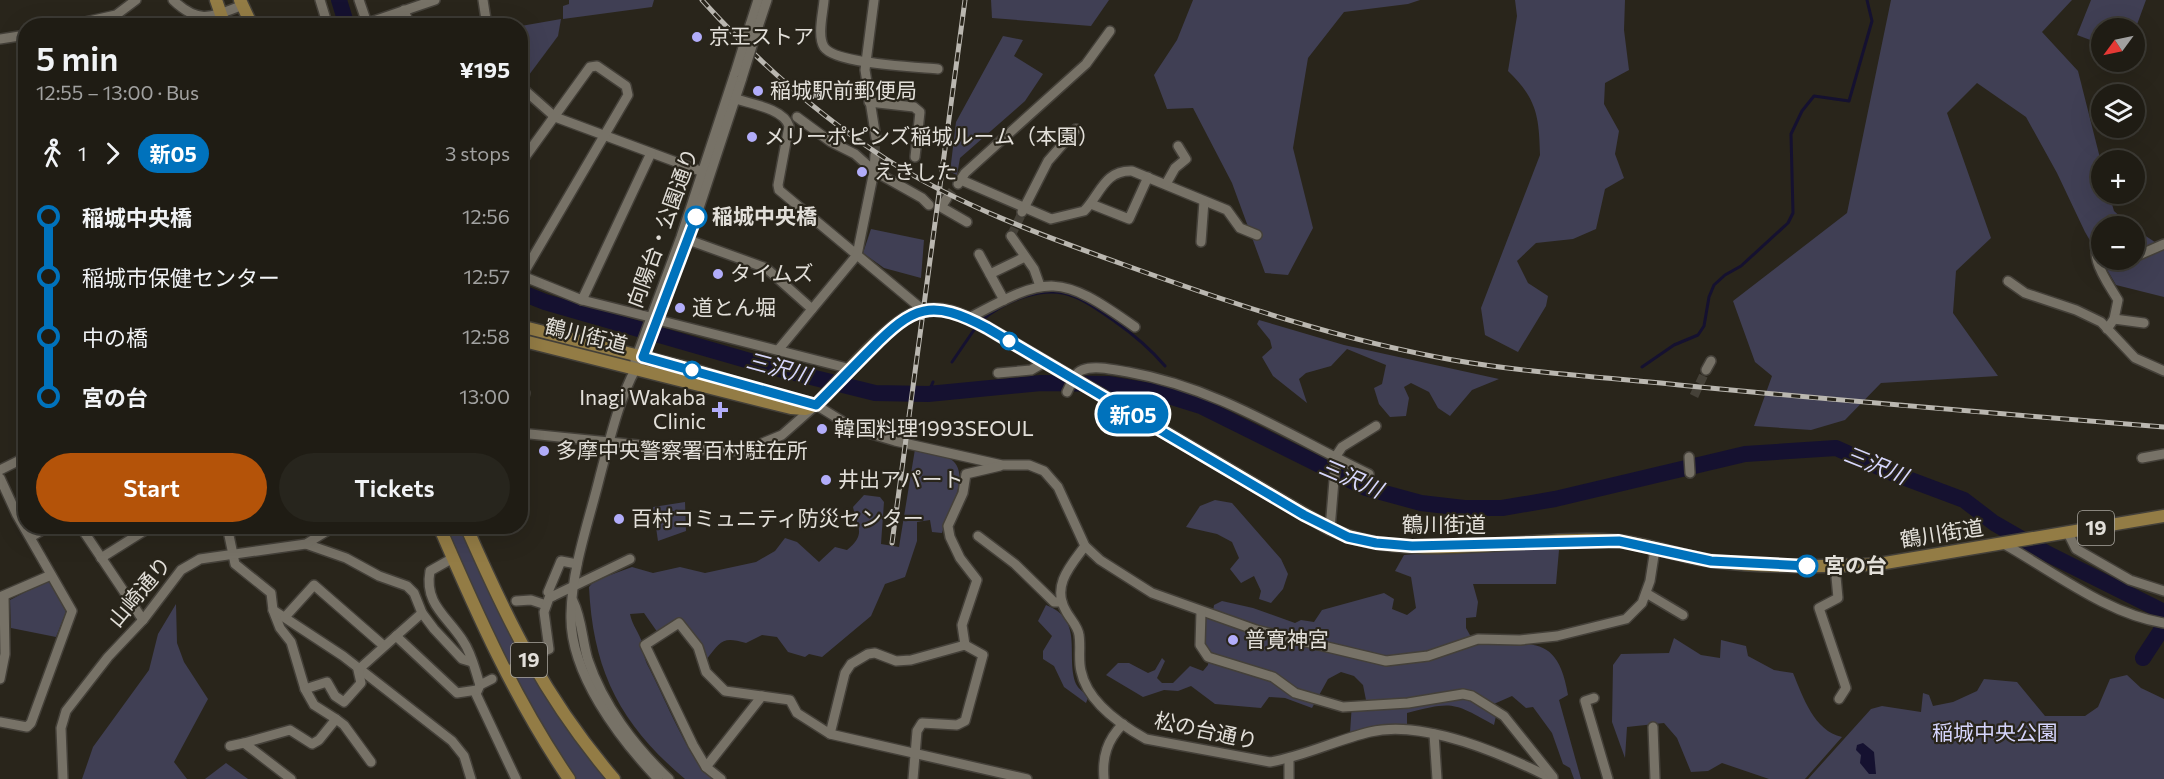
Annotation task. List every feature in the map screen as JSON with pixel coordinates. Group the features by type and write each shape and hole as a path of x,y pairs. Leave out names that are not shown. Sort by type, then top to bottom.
{"main road":[{"path":"216,0 222,18"},
{"path":"242,3 249,18"},
{"path":"816,405 896,324 923,310"},
{"name":"鶴川街道","path":"923,310 947,311 987,328 1059,370 1076,376 1096,392 1330,529 1348,537 1376,543 1412,546 1619,541 1711,561 1771,566 1836,566 1880,564 2164,516"},
{"name":"鶴川街道","path":"528,328 816,405"},
{"name":"鶴川街道","path":"528,342 791,408 805,409 816,405"},
{"name":"19","path":"442,534 521,701 569,779"},
{"name":"19","path":"470,534 507,617 538,676 570,724 614,779"}],"street":[{"path":"110,18 136,0"},
{"path":"173,0 192,15 214,18"},
{"path":"320,0 326,18"},
{"path":"359,0 362,18"},
{"path":"382,18 435,0"},
{"path":"483,0 486,18"},
{"name":"向陽台・公園通り","path":"684,238 703,172 739,75 754,26 758,0"},
{"name":"向陽台・公園通り","path":"754,26 767,0"},
{"path":"824,0 821,38 825,49 836,56 938,69"},
{"path":"874,0 865,61 869,102 876,138"},
{"path":"225,18 242,3"},
{"path":"404,10 407,18"},
{"path":"1110,31 1086,64 1014,126 965,173 959,182 1023,211 1051,219 1084,211 1091,204 1098,188 1122,171 1148,177 1227,210 1240,228 1257,235"},
{"path":"0,39 18,36"},
{"path":"528,153 590,68 597,66 628,90 628,95 528,270"},
{"name":"向陽台・公園通り","path":"658,779 614,726 590,686 575,639 571,614 574,585 577,564 609,442 736,99 739,75"},
{"path":"528,93 555,117 703,172"},
{"path":"736,99 786,118 789,126 779,190 923,310"},
{"path":"869,102 914,107 920,112 915,157"},
{"path":"797,117 831,142 855,154 874,171 922,198 929,206"},
{"path":"1023,211 1048,161 1076,129"},
{"path":"1166,184 1175,168 1186,159 1178,146"},
{"path":"582,300 651,153"},
{"path":"779,349 857,255 874,171 875,155"},
{"path":"1091,204 1129,219 1148,177"},
{"path":"947,198 941,207 967,222"},
{"path":"1201,242 1204,201"},
{"path":"1011,236 1025,256 1040,286"},
{"path":"684,238 766,268 812,309"},
{"path":"2145,252 2164,244"},
{"path":"979,254 1004,300"},
{"path":"990,274 1025,256"},
{"path":"2100,270 2118,300 2114,319 2107,329"},
{"path":"2008,281 2025,292 2076,310 2101,322 2134,358 2164,371"},
{"path":"528,283 653,321 779,349 849,371"},
{"path":"971,320 1004,300 1040,286 1066,286 1135,327"},
{"path":"2114,319 2144,322"},
{"path":"998,373 1031,370 1045,362"},
{"path":"1067,392 1083,369 1108,369 1161,378 1228,402 1369,474"},
{"path":"528,434 710,451 743,451 782,435 816,405 855,429 1002,465 1029,465 1050,476 1064,497 1085,546 1100,560 1152,593 1201,612 1279,636 1386,661 1428,656 1478,639 1520,640 1596,628 1633,614 1646,593 1655,549"},
{"path":"1330,529 1336,459 1342,447 1376,426"},
{"path":"2142,458 2164,453"},
{"path":"1689,457 1690,473"},
{"path":"0,470 18,461"},
{"path":"965,645 962,625 977,580 960,558 950,537 948,525 963,493 966,474 1002,465"},
{"path":"0,478 18,512"},
{"path":"2068,533 2076,549 2130,580 2164,591"},
{"path":"0,722 27,727 31,723 72,611 29,534"},
{"path":"31,537 36,534"},
{"path":"85,534 143,620"},
{"path":"101,558 139,534"},
{"path":"229,534 239,568 268,588 280,628 291,642 305,689 314,705 345,725 371,762"},
{"name":"山崎通り","path":"63,779 61,728 66,711 108,657 143,620 166,587 188,564 233,552 306,544 322,534"},
{"path":"978,536 1015,564 1054,602 1062,602 1061,588 1066,573 1085,546"},
{"path":"306,544 346,558 379,576 407,586 414,593 422,613 462,659 472,662"},
{"path":"2004,544 2104,602 2152,621 2164,623"},
{"path":"453,558 430,571 427,588 435,605 463,640 479,687 476,694 480,706 516,779"},
{"path":"542,652 549,649 543,612 553,596 630,559"},
{"path":"553,596 548,592 561,561 577,564"},
{"path":"1836,566 1838,597 1820,608 1846,688 1839,699"},
{"path":"0,679 5,654 2,597 51,575"},
{"path":"285,617 314,585 384,646"},
{"path":"1646,593 1683,615"},
{"path":"516,601 531,600 546,605"},
{"path":"573,601 579,612 588,661 607,703 634,740 669,779"},
{"name":"松の台通り","path":"1062,602 1077,629 1080,669 1086,686 1097,701 1123,724 1146,739 1254,761 1270,762 1289,759 1373,731 1434,734 1478,746 1554,779"},
{"path":"273,610 328,646 452,741 464,756 471,779"},
{"path":"1201,612 1200,645 1208,657 1273,676 1295,693 1325,703 1342,707 1408,703 1463,694 1481,700 1504,716 1554,779"},
{"path":"358,670 422,613"},
{"path":"721,779 706,767 651,663 645,645 679,623 698,647 706,672 725,691 790,700 797,713 830,734 1027,779"},
{"path":"396,636 457,693 479,687 492,679"},
{"path":"830,734 845,673 851,664 868,654 875,653 896,661 911,660 932,652 965,645 983,655 965,720 957,725 922,723 917,731 913,779"},
{"path":"511,669 524,662"},
{"path":"305,689 327,682 335,696 344,702 361,683 358,670"},
{"path":"706,767 762,696"},
{"path":"1594,698 1585,701 1608,779"},
{"path":"230,746 290,730 312,744 320,740 336,719"},
{"path":"1104,779 1105,751 1113,735 1123,724"},
{"path":"1653,726 1654,779"},
{"path":"1434,734 1437,779"},
{"path":"244,743 291,779"},
{"path":"1288,779 1289,759"}],"green space":[{"path":"569,0 654,0 652,7 563,19 563,6 569,4"},
{"path":"991,0 1109,0 1091,26 992,18"},
{"path":"1193,0 1420,0 1408,4 1344,12 1308,58 1293,148 1313,228 1288,275 1265,273 1232,183 1193,108 1167,109 1154,75 1177,40"},
{"path":"1515,0 1625,0 1624,30 1629,70 1605,83 1604,104 1619,131 1615,154 1624,178 1605,189 1596,229 1573,239 1536,243 1517,261 1528,283 1548,296 1546,306 1518,352 1485,335 1481,308 1540,155 1539,129 1531,100 1508,71 1517,16"},
{"path":"1891,0 2072,0 2042,32 2078,71 2091,122 2091,138 2095,138 2098,150 2091,150 2091,204 2112,204 2114,211 2120,216 2091,216 2091,242 2026,117 1977,83 1947,113 1991,238 1956,271 1953,313 1998,376 1881,383 1845,420 1811,430 1754,426 1772,376 1755,362 1733,301 1847,213"},
{"path":"2091,0 2146,0 2139,18 2091,18 2091,40 2077,35"},
{"path":"561,19 558,36 528,76 528,25"},
{"path":"1003,36 1023,40 1014,56 1043,74 1025,101 960,158 957,175 950,172 956,122"},
{"path":"871,229 924,240 921,278 884,268 863,253"},
{"path":"2145,236 2164,248 2164,297 2116,285 2107,270 2145,270"},
{"path":"1259,320 1344,345 1499,379 1472,390 1450,416 1438,408 1429,392 1411,383 1404,387 1409,398 1406,416 1390,417 1379,404 1374,388 1382,384 1386,365 1347,349 1331,366 1306,373 1299,379 1307,403 1273,376 1262,357 1272,348 1270,340 1257,324"},
{"path":"915,449 947,457 955,463 959,471 954,503 942,533 932,532 930,520 917,522 917,541 905,577 885,584 871,616 822,657 809,654 805,657 788,652 777,637 762,635 746,643 727,640 719,644 706,660 701,644 681,619 658,633 644,613 630,614 641,640 647,664 677,726 695,759 713,779 685,779 643,738 614,694 597,645 589,587 594,581 632,567 653,573 680,567 705,573 756,562 775,551 785,538 797,542 819,562 835,547 847,550 857,539 859,530 853,507 864,495 880,497 884,502 881,544 899,547"},
{"path":"1215,500 1232,503 1281,559 1288,574 1283,589 1271,603 1259,599 1261,591 1254,576 1241,583 1230,569 1239,558 1232,542 1217,534 1186,527 1200,506"},
{"path":"685,502 686,531 658,541 653,507"},
{"path":"448,534 465,534 522,656 507,665 458,561"},
{"path":"1459,550 1559,550 1556,584 1473,584 1478,602 1476,617 1466,618 1466,628 1475,644 1537,646 1548,651 1556,660 1563,674 1568,695 1559,700 1581,779 1574,779 1570,768 1563,764 1552,733 1533,707 1526,708 1512,696 1487,707 1496,716 1494,725 1461,708 1444,705 1407,713 1407,727 1372,727 1350,733 1352,703 1366,700 1363,685 1354,676 1341,672 1328,679 1312,708 1285,698 1269,697 1261,708 1215,704 1191,686 1178,691 1164,690 1143,697 1106,675 1118,663 1129,663 1148,673 1155,670 1162,658 1165,661 1157,678 1162,683 1173,683 1190,666 1203,671 1208,665 1209,655 1203,646 1204,617 1212,618 1214,605 1222,601 1253,608 1295,623 1301,620 1314,622 1322,610 1384,593 1394,599 1392,609 1407,615 1416,608 1411,577 1395,571 1404,555"},
{"path":"46,581 51,582 66,612 56,637 11,628 10,600"},
{"path":"176,604 177,643 184,662 208,699 174,762 187,779 82,779 93,747 149,670 158,634"},
{"path":"1046,605 1066,620 1070,629 1073,673 1076,684 1088,698 1086,703 1064,687 1054,666 1043,659 1043,651 1052,636 1038,621"},
{"path":"1674,638 1701,655 1720,658 1721,640 1746,646 1748,656 1774,670 1793,673 1817,720 1832,734 1842,737 1805,779 1769,779 1722,763 1708,771 1691,772 1677,738 1664,723 1627,727 1625,758 1612,722 1613,665 1621,654 1669,653"},
{"path":"529,668 608,779 575,779 542,729 513,676"},
{"name":"稲城中央公園","path":"2127,675 2141,688 2164,699 2164,779 1808,779 1871,709 1882,706 1921,712 1923,693 1929,695 1933,706 1953,702 1977,691 1984,679 2017,682 2045,716 2085,716 2098,707 2110,679"},
{"path":"226,763 248,779 205,779"}],"shaded area":[{"path":"1863,743 1874,752 1876,774 1869,774 1860,763 1861,755 1856,750 1857,745"}],"waterway":[{"name":"三沢川","path":"339,0 345,18"},
{"path":"1642,367 1674,345 1698,335 1704,326 1709,297 1714,285 1725,275 1741,266 1788,223 1793,213 1791,134 1802,111 1814,96 1849,101 1872,21 1867,0"},
{"path":"982,320 1025,296 1050,292 1062,293 1093,306 1113,320 1140,341 1165,366"},
{"name":"三沢川","path":"528,295 767,366 875,393 928,394 1041,383 1108,384 1156,392 1201,406 1366,488 1421,503 1464,508 1502,508 1555,499 1745,454 1836,448 1892,473 1964,500 1994,523 2048,554 2164,612"},
{"path":"952,362 976,327"},
{"path":"928,394 933,382"},
{"path":"2143,658 2164,626"}],"tunnel":[{"path":"875,155 876,138"},
{"path":"947,198 957,185"},
{"path":"1011,236 1022,213"},
{"path":"1694,396 1706,370"}],"railway":[{"path":"702,0 789,86 836,124 913,176 971,205 1092,253 1244,306 1327,331 1411,352 1509,368 2164,427"},
{"path":"892,543 965,0"}],"bus line":[{"name":"新05","path":"696,217 643,357 691,369 762,392 816,405 896,324 923,310 947,311 987,328 1304,515 1348,537 1376,543 1412,546 1619,541 1711,561 1771,566 1807,566"}],"place":[{"name":"京王ストア","path":"697,37"},
{"name":"稲城駅前郵便局","path":"758,91"},
{"name":"メリーポピンズ稲城ルーム（本園）","path":"752,137"},
{"name":"えきした","path":"862,172"},
{"name":"稲城中央橋","path":"696,217"},
{"name":"タイムズ","path":"718,274"},
{"name":"道とん堀","path":"680,308"},
{"name":"Inagi Wakaba Clinic","path":"720,410"},
{"name":"韓国料理1993SEOUL","path":"822,429"},
{"name":"多摩中央警察署百村駐在所","path":"544,451"},
{"name":"井出アパート","path":"826,480"},
{"name":"百村コミュニティ防災センター","path":"619,519"},
{"name":"宮の台","path":"1807,566"},
{"name":"普寛神宮","path":"1233,640"}]}
